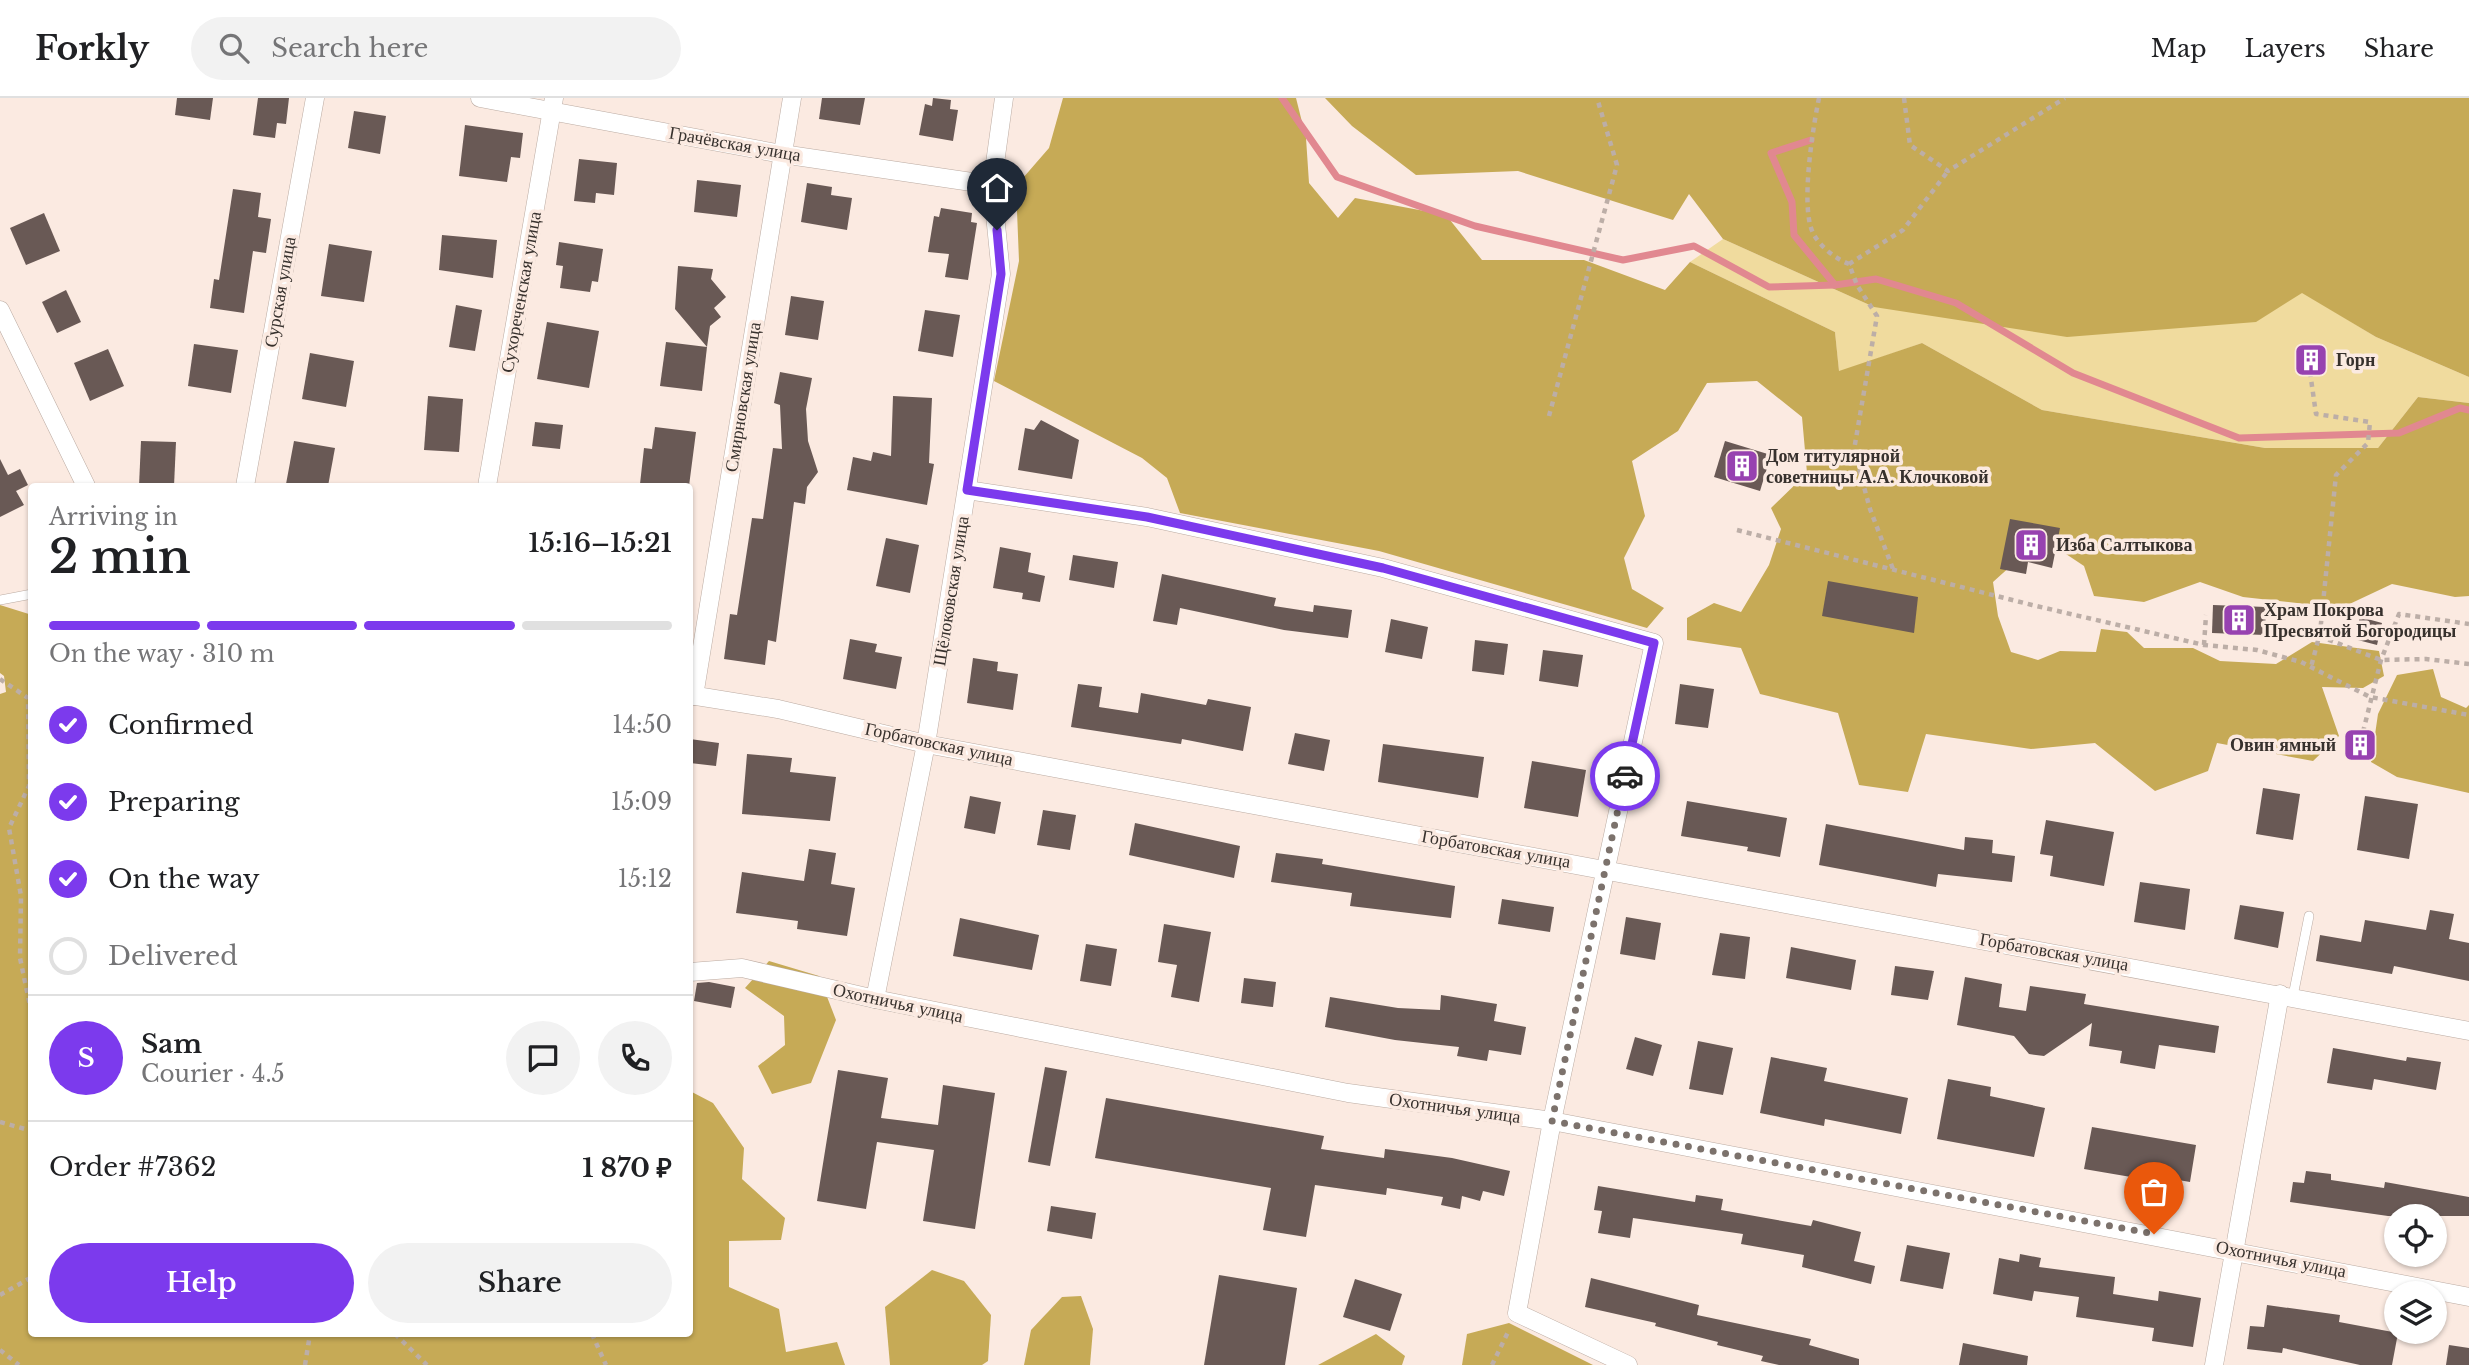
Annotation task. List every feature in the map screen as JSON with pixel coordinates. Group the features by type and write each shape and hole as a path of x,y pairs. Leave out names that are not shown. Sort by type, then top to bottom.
{"street":[{"name":"Сурская улица","path":"246,483 316,98"},
{"name":"Грачёвская улица","path":"480,98 553,104 782,154 992,185"},
{"name":"Смирновская улица","path":"693,689 792,98"},
{"name":"Щёлоковская улица","path":"874,999 926,744 1001,274 992,185 1004,98"},
{"name":"Сухореченская улица","path":"488,483 553,104"},
{"path":"0,310 85,483"},
{"path":"967,490 1147,517 1383,568 1654,643 1552,1121 1517,1313 1628,1365"},
{"name":"Горбатовская улица","path":"693,695 778,709 926,744 2469,1031"},
{"name":"Охотничья улица","path":"693,972 742,968 874,999 1348,1093 1552,1121 2236,1250 2469,1297"},
{"path":"2214,1365 2286,995"}],"lane":[{"path":"0,600 28,595"},
{"path":"2286,995 2309,916"}],"path":[{"path":"1549,416 1617,165 1597,98"},
{"path":"1819,98 1812,130 1808,190 1813,233 1836,260 1849,264 1903,230 1948,171 2065,98"},
{"path":"1904,98 1910,145 1948,171"},
{"path":"1849,264 1857,285 1877,316 1854,450 1870,509 1894,570"},
{"path":"2310,372 2316,414 2370,422 2368,443 2336,475 2319,636 2311,667"},
{"path":"1737,530 2204,645 2257,650 2311,667 2370,697 2469,715"},
{"path":"2362,732 2381,660 2399,614 2469,624"},
{"path":"2204,645 2206,615"},
{"path":"2319,636 2381,660 2426,659 2469,664"},
{"path":"0,679 28,698"},
{"path":"28,788 9,828 21,896 20,958 28,996"},
{"path":"0,1122 28,1129"},
{"path":"0,1295 28,1279"},
{"path":"1492,1365 1517,1313"},
{"path":"305,1365 310,1337"},
{"path":"397,1337 427,1365"},
{"path":"593,1337 606,1365"},
{"path":"0,1350 19,1365"}],"shaded area":[{"path":"1063,98 1296,98 1306,138 1309,183 1338,218 1355,198 1446,215 1482,260 1584,260 1665,290 1690,262 1835,332 1839,371 1922,343 2042,410 2265,448 2378,448 2418,397 2469,403 2469,596 2455,597 2392,584 2341,608 2243,597 2200,582 2144,602 2094,596 2084,566 2057,548 2023,555 1993,582 1998,616 2011,652 2038,660 2060,651 2096,652 2101,629 2127,632 2144,648 2193,648 2220,661 2276,664 2312,642 2379,651 2384,676 2363,688 2322,687 2339,736 2313,761 2217,743 2208,771 2155,791 2095,743 2031,749 1926,734 1908,792 1859,785 1838,713 1760,694 1741,648 1687,640 1687,618 1714,603 1741,612 1769,565 1781,529 1771,508 1807,473 1802,417 1757,381 1707,383 1678,431 1632,461 1645,516 1624,558 1632,589 1664,608 1647,628 1379,551 1180,513 1167,478 1142,458 994,381 1019,261 1016,186 1049,148"},
{"path":"1325,98 2469,98 2469,377 2376,337 2302,293 2256,322 2067,337 1874,307 1723,239 1689,194 1673,220 1518,171 1416,175 1352,126"},
{"path":"1723,239 1874,307 2255,322 2302,292 2376,337 2469,377 2469,403 2418,397 2378,448 2265,448 2042,410 1922,343 1839,372 1835,332 1690,262"},
{"path":"0,605 28,614 28,1337 693,1337 693,1093 713,1103 744,1148 742,1179 785,1218 781,1240 729,1241 729,1287 779,1309 786,1352 837,1342 845,1365 0,1365 0,694 6,692 4,676 0,673"},
{"path":"2433,669 2441,697 2466,708 2469,705 2469,793 2397,777 2371,762 2378,714 2397,675"},
{"path":"769,961 819,976 836,1020 811,1083 772,1094 758,1066 785,1045 784,1016 745,988"},
{"path":"932,1270 964,1281 991,1315 988,1361 982,1365 890,1365 885,1307"},
{"path":"1081,1296 1093,1329 1090,1365 1024,1365 1031,1330 1062,1297"},
{"path":"1509,1323 1593,1365 1462,1365 1467,1334"},
{"path":"1376,1334 1405,1356 1402,1365 1318,1365"}],"building":[{"path":"177,98 213,98 210,120 175,115"},
{"path":"258,98 289,98 286,124 277,123 275,138 253,135"},
{"path":"822,98 865,98 860,125 819,119"},
{"path":"933,98 951,100 950,109 958,110 953,141 919,135 925,104 932,106"},
{"path":"354,111 386,116 380,154 348,148"},
{"path":"465,125 523,133 520,158 511,157 507,182 459,176"},
{"path":"579,159 617,163 614,195 596,193 595,203 574,201"},
{"path":"697,180 741,185 737,217 694,212"},
{"path":"807,183 832,187 831,195 852,198 847,230 801,222"},
{"path":"233,189 261,193 258,217 271,219 266,253 253,251 244,313 210,308 214,279 219,280"},
{"path":"941,208 972,213 971,222 977,223 968,280 945,277 949,254 928,252 934,216 939,217"},
{"path":"44,213 60,251 26,265 10,228"},
{"path":"442,235 497,240 493,278 439,270"},
{"path":"559,242 603,249 598,282 592,281 590,292 560,288 563,266 556,265"},
{"path":"329,244 372,251 364,302 321,296"},
{"path":"678,266 713,269 711,279 726,297 714,308 721,317 710,326 707,347 675,309"},
{"path":"66,290 81,322 57,333 42,302"},
{"path":"791,296 824,301 818,340 785,335"},
{"path":"456,305 482,310 475,351 449,347"},
{"path":"925,310 960,315 953,357 918,351"},
{"path":"547,322 599,331 589,388 537,379"},
{"path":"666,342 707,347 702,391 660,386"},
{"path":"194,344 238,350 231,393 188,386"},
{"path":"108,349 124,386 90,401 74,363"},
{"path":"310,353 354,361 346,407 302,399"},
{"path":"780,372 812,378 806,409 808,441 818,472 807,487 805,504 794,502 776,642 768,640 765,665 724,659 730,614 737,615 752,518 763,519 773,448 782,449 780,405 774,403"},
{"path":"428,396 463,399 459,452 424,450"},
{"path":"893,396 932,398 929,463 934,464 927,505 847,490 853,457 871,461 873,452 891,456"},
{"path":"1041,420 1079,440 1072,479 1018,470 1025,428 1034,430"},
{"path":"535,422 563,425 560,449 532,446"},
{"path":"655,427 696,432 689,483 640,483 644,448 652,449"},
{"path":"141,441 176,442 174,483 139,483"},
{"path":"294,441 335,448 329,483 286,483"},
{"name":"Дом титулярной советницы А.А. Клочковой","path":"1725,441 1771,455 1760,491 1714,477"},
{"path":"0,459 8,475 20,469 28,485 16,491 24,505 0,517"},
{"name":"Изба Салтыкова","path":"2010,519 2060,528 2052,568 2028,562 2026,574 2000,569"},
{"path":"886,538 919,545 910,593 876,586"},
{"path":"1000,547 1031,553 1028,572 1045,576 1040,602 1022,599 1023,593 993,588"},
{"path":"1073,555 1118,562 1114,588 1069,580"},
{"path":"1162,574 1276,598 1274,606 1313,612 1314,605 1352,610 1348,638 1284,630 1180,608 1177,625 1153,621"},
{"path":"1828,581 1918,597 1914,633 1822,616"},
{"name":"Храм Покрова Пресвятой Богородицы","path":"2213,605 2266,607 2265,635 2212,633"},
{"path":"2360,617 2382,623 2377,645 2354,639"},
{"path":"1391,619 1428,627 1422,659 1385,652"},
{"path":"850,639 877,644 875,652 902,657 896,689 843,679"},
{"path":"1475,640 1508,644 1504,675 1472,671"},
{"path":"1543,650 1583,655 1578,687 1539,681"},
{"path":"973,658 998,662 997,671 1018,674 1013,710 967,703"},
{"path":"1078,684 1102,687 1099,707 1138,713 1141,693 1206,705 1208,699 1251,707 1243,751 1182,739 1181,744 1071,727"},
{"path":"1680,684 1714,689 1708,728 1675,724"},
{"path":"1295,733 1330,740 1324,771 1288,764"},
{"name":"Овин ямный","path":"2350,734 2371,736 2369,756 2349,754"},
{"path":"693,739 719,743 716,766 693,763"},
{"path":"1383,744 1484,757 1478,798 1378,782"},
{"path":"747,754 792,758 790,772 836,777 830,821 742,814"},
{"path":"1532,761 1586,770 1578,817 1524,808"},
{"path":"2263,788 2300,794 2293,840 2256,834"},
{"path":"970,796 1001,802 995,834 964,828"},
{"path":"2365,796 2418,804 2409,859 2357,850"},
{"path":"1687,801 1787,818 1780,857 1747,851 1748,847 1681,836"},
{"path":"1043,810 1076,815 1070,850 1037,845"},
{"path":"2046,820 2114,832 2104,886 2050,876 2053,856 2040,854"},
{"path":"1135,823 1240,846 1234,878 1129,855"},
{"path":"1826,824 1964,850 1965,837 1993,840 1992,853 2015,856 2012,882 1938,874 1936,887 1819,865"},
{"path":"809,849 836,853 831,884 855,888 847,936 797,929 798,921 736,913 742,872 804,881"},
{"path":"1276,853 1323,859 1322,864 1455,886 1451,918 1350,906 1352,893 1271,882"},
{"path":"2140,882 2190,889 2185,930 2134,922"},
{"path":"1502,899 1554,907 1550,932 1498,924"},
{"path":"2240,905 2284,912 2278,948 2234,939"},
{"path":"2430,910 2454,914 2449,939 2469,943 2469,981 2394,966 2392,974 2316,961 2320,935 2361,942 2365,920 2426,930"},
{"path":"1626,917 1661,923 1655,960 1620,954"},
{"path":"960,918 1039,935 1032,970 953,956"},
{"path":"1164,924 1211,932 1199,1002 1171,997 1177,965 1158,962"},
{"path":"1720,933 1750,937 1745,979 1712,975"},
{"path":"1086,944 1117,949 1111,986 1080,981"},
{"path":"1791,947 1856,960 1851,990 1786,978"},
{"path":"1895,966 1934,971 1928,1000 1891,995"},
{"path":"1965,977 2002,984 1999,1007 2026,1011 2030,986 2086,994 2084,1004 2219,1026 2215,1053 2159,1045 2155,1069 2120,1063 2122,1051 2089,1046 2092,1023 2044,1056 2029,1054 2014,1036 1957,1025"},
{"path":"1244,978 1276,982 1273,1007 1241,1003"},
{"path":"709,982 735,987 731,1008 694,1001 697,983"},
{"path":"1441,995 1497,1004 1494,1021 1526,1027 1521,1055 1489,1050 1487,1061 1457,1056 1459,1047 1395,1040 1325,1027 1330,997 1398,1008 1440,1010"},
{"path":"1635,1037 1662,1045 1653,1076 1626,1069"},
{"path":"1698,1041 1733,1048 1723,1095 1689,1089"},
{"path":"2333,1048 2406,1061 2407,1057 2441,1062 2436,1090 2374,1079 2372,1090 2327,1083"},
{"path":"1771,1057 1827,1068 1824,1081 1908,1098 1901,1134 1825,1119 1824,1126 1760,1113"},
{"path":"1045,1067 1067,1071 1050,1166 1028,1162"},
{"path":"838,1070 888,1078 881,1118 938,1125 943,1085 995,1093 975,1229 923,1221 934,1150 877,1142 866,1209 817,1201"},
{"path":"1948,1079 1991,1087 1990,1096 2045,1108 2034,1157 1937,1139"},
{"path":"1106,1098 1324,1136 1321,1149 1384,1158 1385,1149 1452,1158 1510,1171 1504,1196 1483,1191 1480,1201 1462,1196 1460,1209 1441,1205 1443,1197 1387,1188 1386,1195 1315,1185 1306,1237 1263,1230 1271,1188 1095,1158"},
{"path":"2092,1127 2196,1145 2190,1182 2132,1172 2131,1177 2084,1169"},
{"path":"2306,1171 2331,1174 2331,1180 2384,1188 2385,1182 2469,1197 2469,1216 2447,1216 2447,1204 2384,1204 2384,1215 2290,1202 2293,1182 2304,1183"},
{"path":"1598,1186 1695,1202 1696,1195 1723,1199 1721,1210 1811,1226 1813,1220 1861,1232 1854,1261 1875,1266 1871,1284 1802,1267 1804,1255 1741,1244 1743,1234 1633,1218 1630,1238 1598,1233 1602,1211 1594,1210"},
{"path":"1051,1206 1096,1213 1092,1239 1047,1231"},
{"path":"1907,1245 1950,1253 1943,1289 1900,1281"},
{"path":"2020,1254 2041,1258 2039,1267 2115,1277 2113,1294 2158,1301 2159,1291 2201,1298 2193,1347 2152,1341 2154,1328 2076,1317 2079,1297 2034,1291 2032,1301 1993,1294 1999,1258 2019,1262"},
{"path":"1219,1275 1297,1288 1285,1365 1204,1365"},
{"path":"1591,1278 1699,1305 1697,1315 1811,1339 1809,1345 1859,1359 1859,1365 1779,1365 1761,1361 1763,1356 1655,1326 1656,1323 1585,1307"},
{"path":"1355,1279 1402,1294 1390,1331 1343,1317"},
{"path":"2267,1305 2340,1315 2339,1322 2384,1330 2384,1344 2396,1344 2392,1365 2360,1365 2283,1348 2282,1353 2247,1349 2250,1326 2264,1327"},
{"path":"1963,1343 2028,1356 2027,1365 1959,1365"},
{"path":"2449,1345 2469,1348 2469,1365 2446,1365"}],"waterway":[{"path":"1282,98 1337,177 1475,226 1623,260 1694,246 1769,287 1835,285 1876,279 1956,303 2073,373 2239,438 2399,433 2460,408 2469,410"},
{"path":"1811,140 1771,153 1792,202 1794,235 1835,285"}],"way so far":[{"path":"1625,776 1552,1121 2154,1234"}],"place":[{"name":"Горн","path":"2311,360"},
{"name":"Дом титулярной советницы А.А. Клочковой","path":"1742,466"},
{"name":"Изба Салтыкова","path":"2031,545"},
{"name":"Храм Покрова Пресвятой Богородицы","path":"2239,620"},
{"name":"Овин ямный","path":"2360,745"}],"route":[{"path":"997,230 1001,274 967,490 1147,517 1383,568 1654,643 1625,776"}]}
